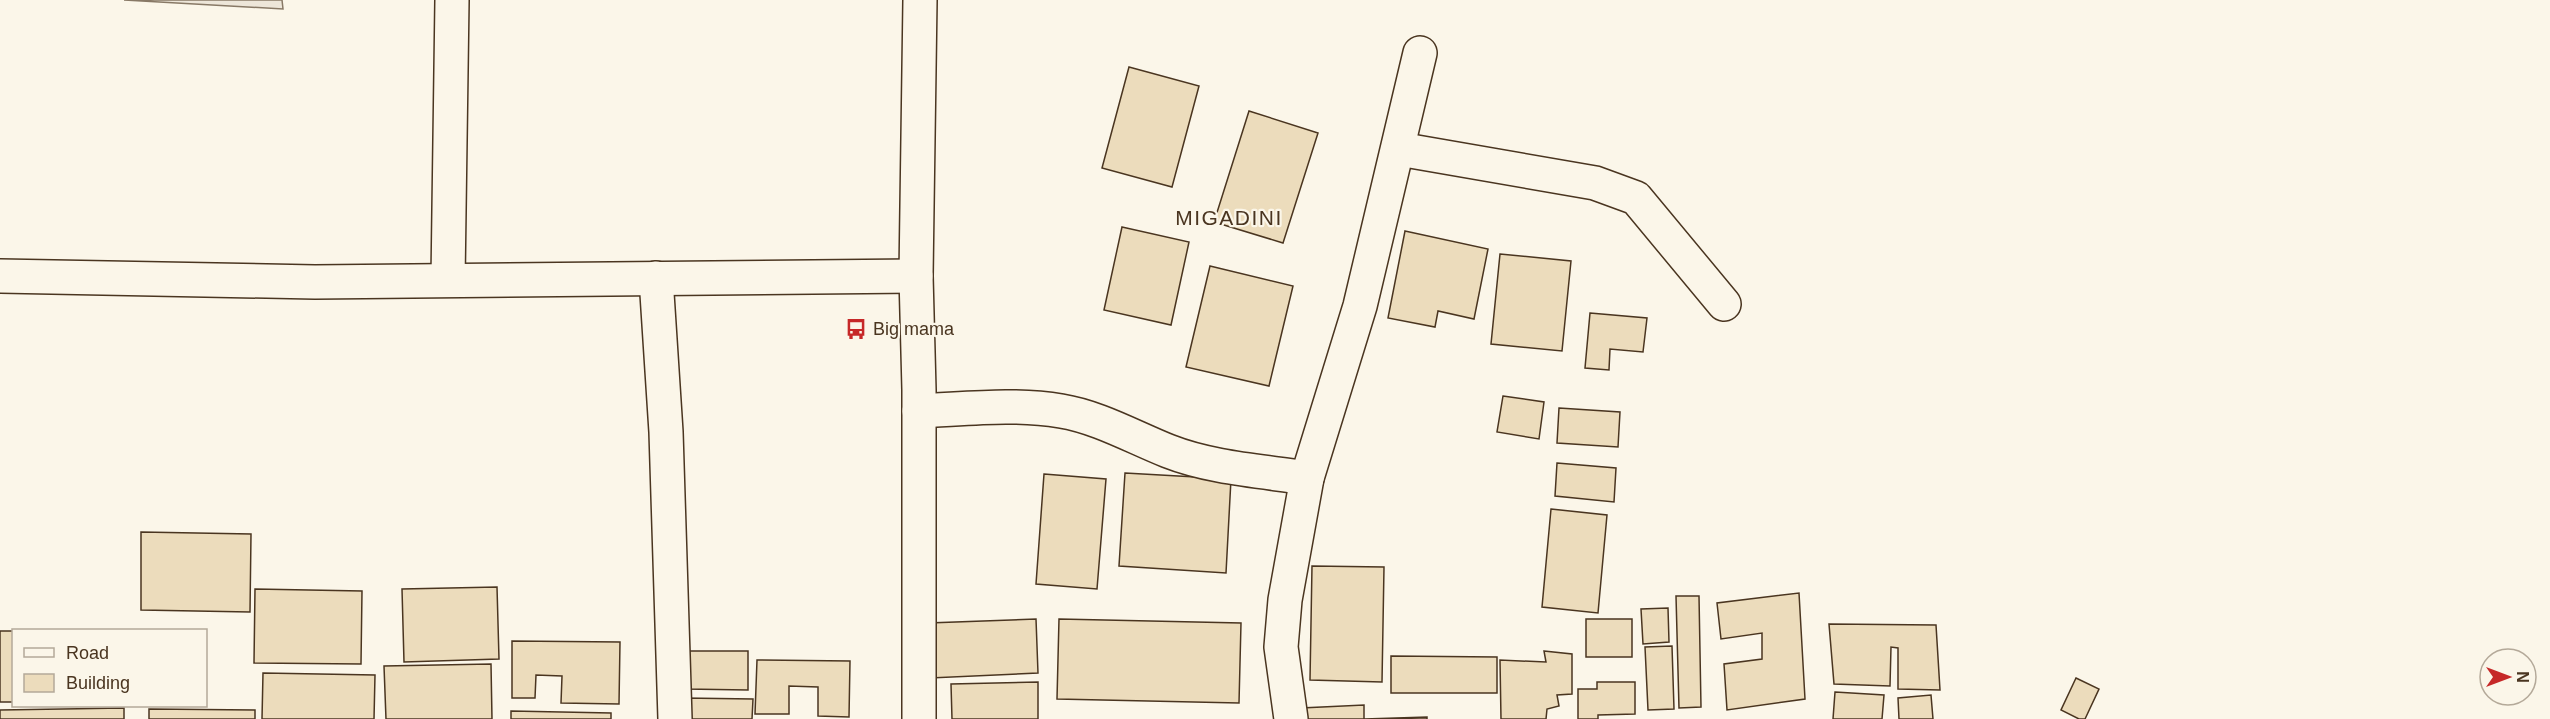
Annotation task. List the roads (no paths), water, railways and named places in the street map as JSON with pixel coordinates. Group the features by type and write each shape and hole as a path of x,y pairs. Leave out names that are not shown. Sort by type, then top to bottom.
{"street":[{"path":"448,280 452,0"},
{"path":"919,719 919,411 916,276 920,0"},
{"path":"1291,719 1281,647 1285,600 1307,478 1360,306 1420,53"},
{"path":"1399,149 1595,183 1636,198 1724,304"},
{"path":"0,276 315,282 916,276"},
{"path":"656,278 666,432 675,719"},
{"path":"919,411 1029,406 1063,411 1086,417 1169,452 1212,463 1307,478"}],"place":[{"name":"Big mama","path":"856,329"}],"district":[{"name":"MIGADINI","path":"1229,218"}]}
